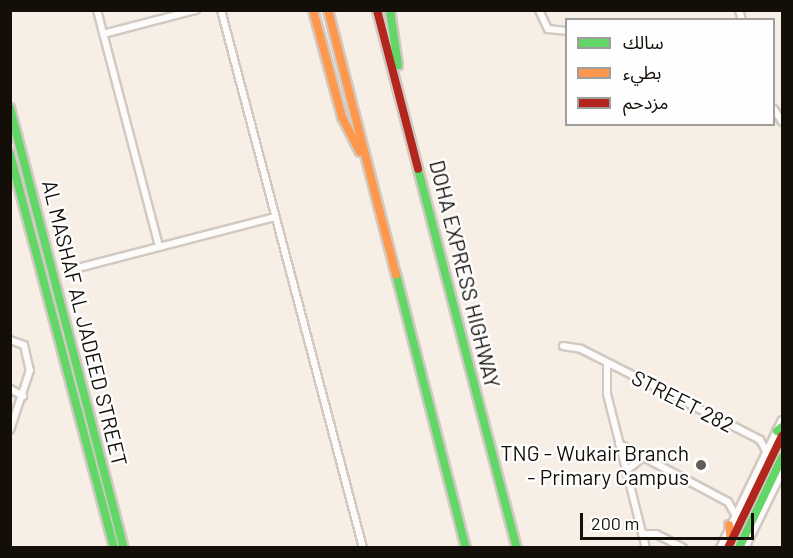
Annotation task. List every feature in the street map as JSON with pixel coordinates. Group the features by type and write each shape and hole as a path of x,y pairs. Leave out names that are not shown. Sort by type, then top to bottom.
{"main road":[{"path":"313,10 342,117 367,164"},
{"path":"328,10 466,548"},
{"name":"DOHA EXPRESS HIGHWAY","path":"377,10 517,548"},
{"path":"390,10 400,92"},
{"name":"AL MASHAF AL JADEED STREET","path":"10,108 124,548"},
{"name":"AL MASHAF AL JADEED STREET","path":"10,154 114,548"},
{"path":"729,544 779,433"},
{"path":"739,548 782,459"},
{"path":"729,525 729,544"}],"street":[{"path":"97,10 159,247"},
{"path":"103,34 196,10"},
{"path":"221,10 363,548"},
{"path":"539,10 548,29 565,31"},
{"path":"74,269 275,217"},
{"path":"10,340 24,345 30,366 10,430"},
{"name":"STREET 282","path":"563,346 577,347 760,440 766,451"},
{"name":"STREET 282","path":"607,363 606,388 646,548"},
{"path":"10,389 22,396"},
{"path":"720,548 766,451 779,433 783,420"},
{"name":"STREET 282","path":"760,440 779,433"},
{"path":"619,444 642,459 728,502 735,514"},
{"path":"626,471 642,459"},
{"path":"745,548 783,472"},
{"path":"728,502 743,498"},
{"path":"642,534 659,535 683,548"}],"traffic: fast":[{"path":"390,10 398,65"},
{"path":"10,108 124,548"},
{"path":"10,154 114,548"},
{"path":"418,169 517,548"},
{"path":"396,274 466,548"},
{"path":"777,431 782,427"},
{"path":"739,548 782,458"}],"traffic: slow":[{"path":"313,10 342,117 360,152"},
{"path":"328,10 396,274"},
{"path":"729,525 731,541"}],"traffic: jam":[{"path":"377,10 418,169"},
{"path":"728,548 782,436"}],"place":[{"name":"TNG - Wukair Branch - Primary Campus","path":"701,465"}]}
